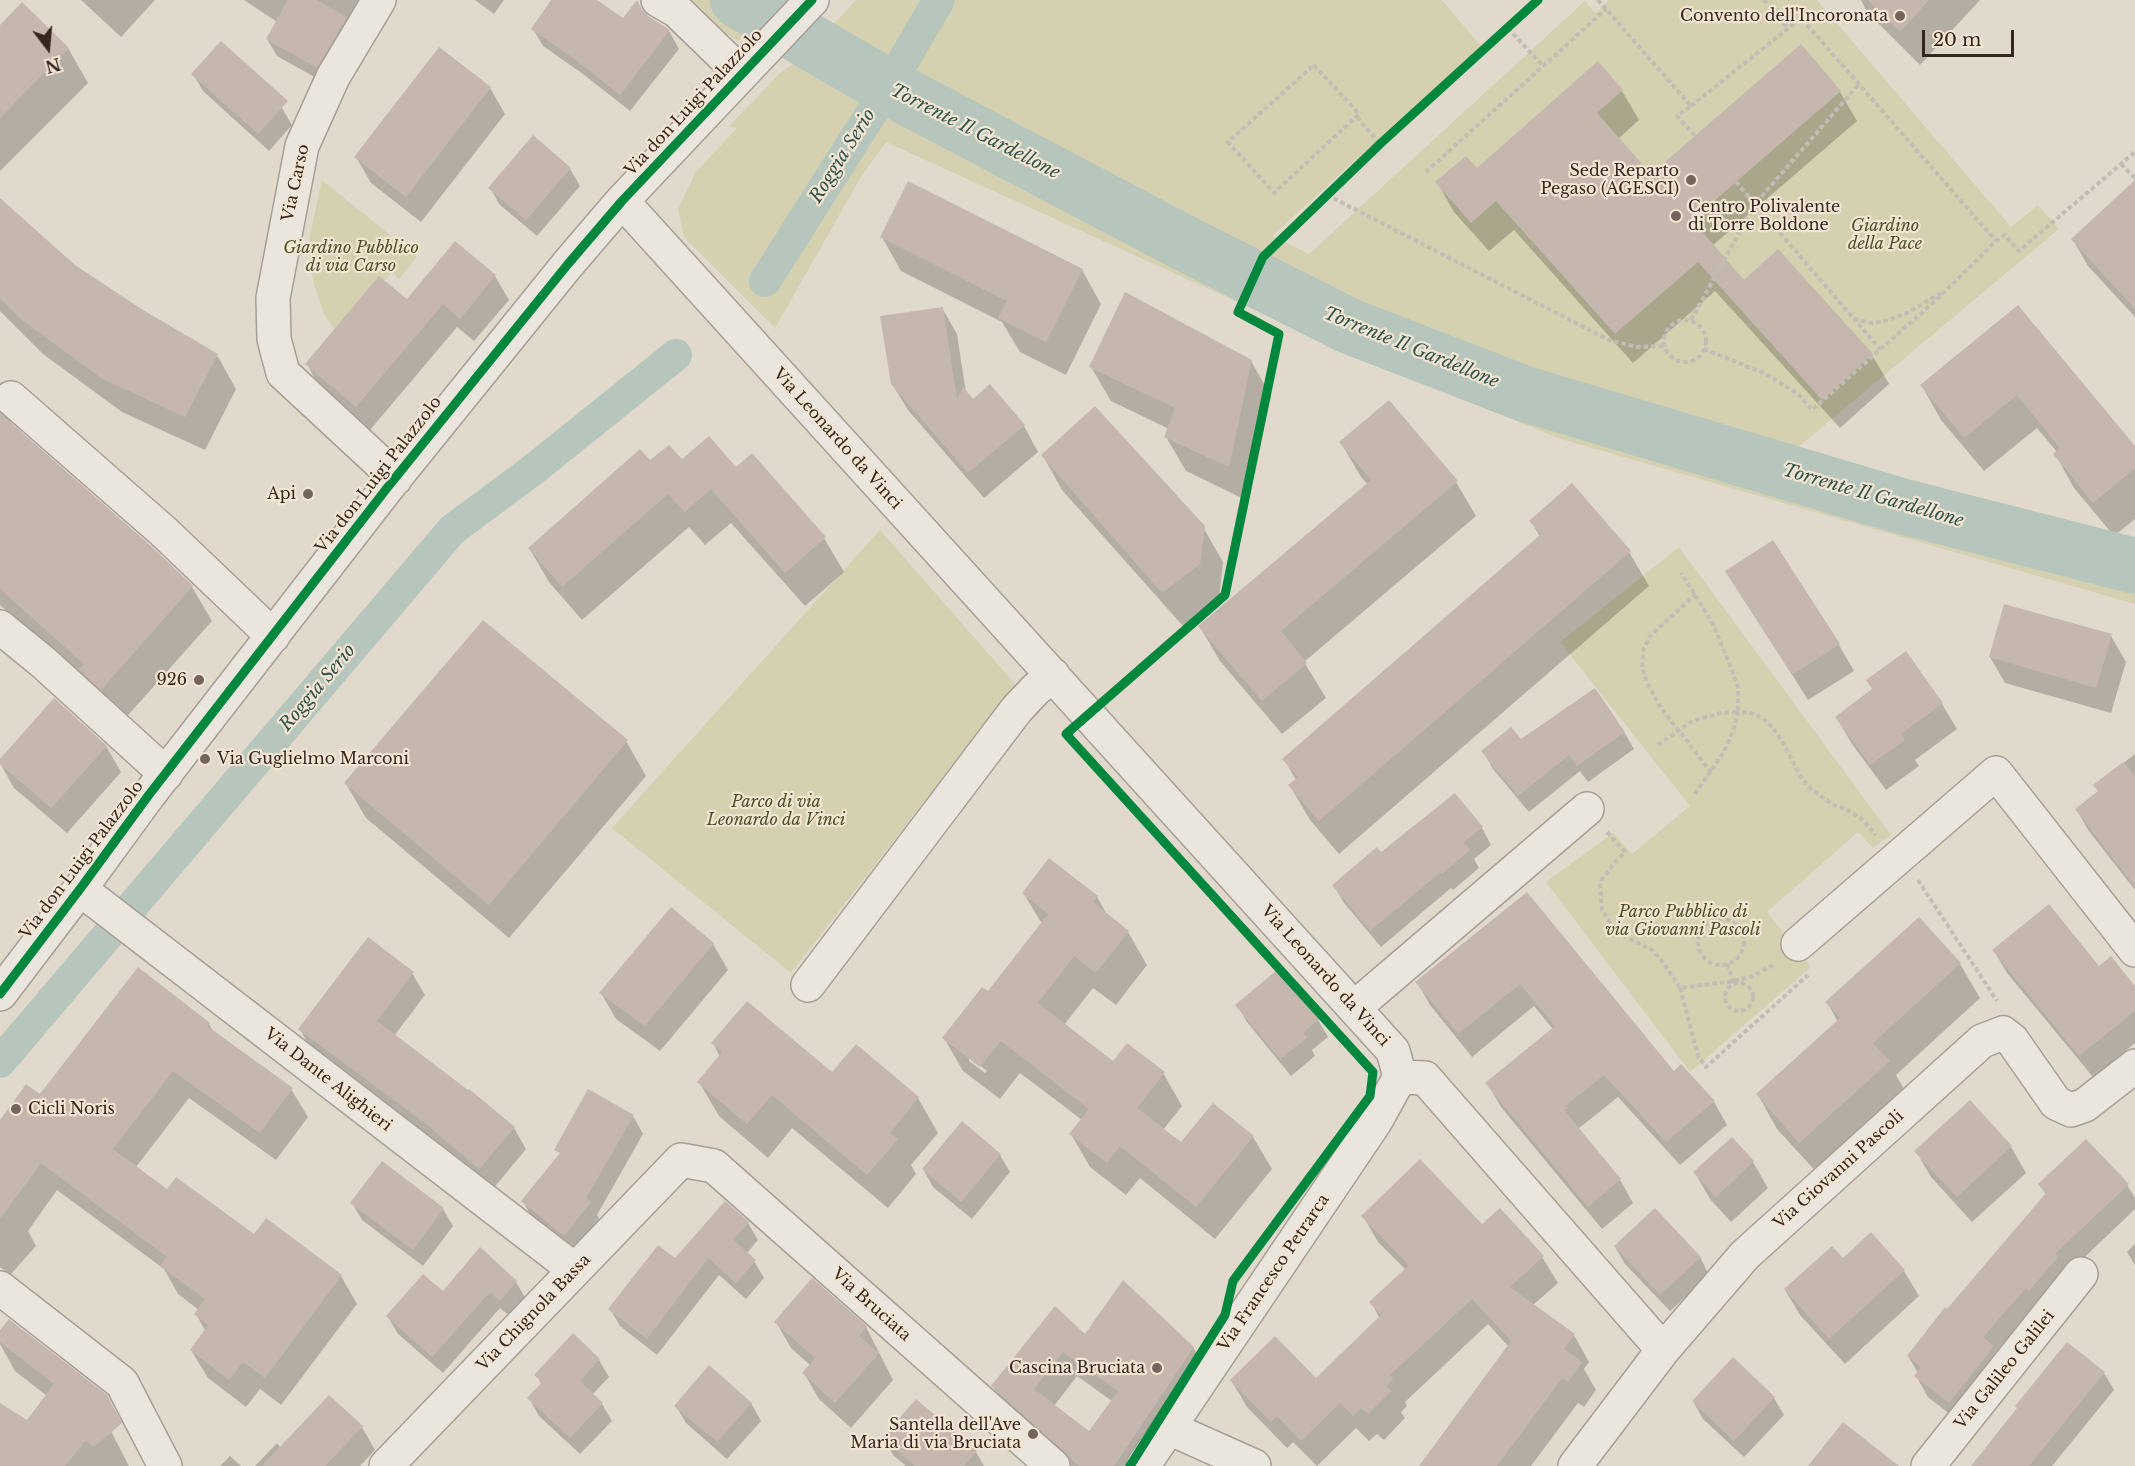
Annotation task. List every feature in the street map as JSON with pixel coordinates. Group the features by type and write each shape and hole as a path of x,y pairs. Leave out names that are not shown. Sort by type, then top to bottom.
{"street":[{"name":"Via Carso","path":"379,0 333,77 302,146 273,298 273,339 283,373 379,462 394,479"},
{"path":"658,0 677,11 742,74"},
{"name":"Via don Luigi Palazzolo","path":"0,994 166,774 394,479 622,201 809,3"},
{"name":"Via Leonardo da Vinci","path":"622,201 1393,1051 1400,1077"},
{"path":"11,398 164,532 273,636"},
{"path":"0,627 44,663 166,774"},
{"path":"808,985 1017,709 1053,675"},
{"path":"1806,958 1902,872 1996,773 2135,950"},
{"path":"1354,1008 1587,809"},
{"name":"Via Dante Alighieri","path":"80,890 575,1270"},
{"name":"Via Giovanni Pascoli","path":"1575,1466 1663,1350 1745,1255 1982,1041 2003,1033 2012,1040 2056,1103 2072,1110 2085,1105 2135,1066"},
{"path":"1400,1077 1425,1078 1663,1350"},
{"name":"Via Francesco Petrarca","path":"1143,1466 1375,1122 1400,1077"},
{"name":"Via Chignola Bassa","path":"386,1466 681,1161"},
{"name":"Via Bruciata","path":"681,1161 714,1166 1053,1466"},
{"name":"Via Galileo Galilei","path":"1928,1466 2081,1274"},
{"path":"0,1288 122,1383 165,1466"},
{"path":"1169,1428 1254,1466"}],"path":[{"path":"1598,0 1690,106"},
{"path":"1764,0 1788,28"},
{"path":"1426,172 1606,9"},
{"path":"1695,136 1677,116 1801,18 1996,241"},
{"path":"1499,36 1511,24 1542,65"},
{"path":"1357,117 1274,193 1228,142 1314,65 1359,114 1357,117 1380,144"},
{"path":"1690,320 1755,204 1860,84"},
{"path":"1372,151 1389,136"},
{"path":"1704,349 1766,374 1798,394 1812,410 1950,286 1996,241 2005,235 2019,251 2135,152"},
{"path":"2121,164 2135,178"},
{"path":"1736,182 1880,350"},
{"path":"1319,203 1335,188"},
{"path":"1327,195 1609,340 1637,347 1664,346"},
{"path":"1853,319 1861,322 1888,320 1907,313 1950,286"},
{"path":"1677,320 1690,320 1702,328 1706,342 1704,349 1696,359 1683,362 1671,358 1664,346 1664,334 1677,320"},
{"path":"1681,573 1712,622 1738,688 1738,712 1734,728 1724,752 1695,794"},
{"path":"1696,594 1650,636 1642,657 1644,675 1654,697 1711,772"},
{"path":"1658,745 1679,729 1699,718 1738,712 1751,713 1763,718 1781,739 1802,779 1811,789 1832,804 1862,819 1902,872 1917,878 1998,1001"},
{"path":"1625,852 1602,879 1600,885 1602,910 1616,932 1652,950 1680,988 1698,1056 1706,1067 1806,958"},
{"path":"1725,919 1735,923 1744,939 1744,947 1739,957 1727,964 1715,964 1708,961 1699,947 1698,938 1702,930 1707,924 1716,920 1725,919"},
{"path":"1680,988 1734,982 1806,958"},
{"path":"1727,964 1734,982"},
{"path":"1734,982 1743,984 1752,993 1752,1002 1742,1010 1733,1009 1727,1003 1727,990 1734,982"}],"green space":[{"path":"669,0 774,0 739,41"},
{"name":"Giardino della Pace","path":"856,0 1442,0 1481,46 1272,236 1309,254 1585,1 1595,13 1609,0 1817,0 2011,227 2038,205 2059,229 1796,449 2135,544 2135,604 1561,439 1369,362 886,142 861,177 775,328 684,237 678,209 696,172 737,128 729,126 780,73 804,56"},
{"name":"Giardino Pubblico di via Carso","path":"322,180 417,257 399,279 392,272 338,334 324,314 313,281 308,244"},
{"name":"Parco di via Leonardo da Vinci","path":"880,530 1015,684 791,973 612,828"},
{"name":"Parco Pubblico di via Giovanni Pascoli","path":"1679,547 1891,835 1873,848 1858,832 1767,912 1811,967 1690,1072 1546,882 1613,833 1632,854 1690,806 1560,642"}],"building":[{"path":"288,0 316,0 347,17 317,68 266,39"},
{"path":"551,0 597,0 623,18 637,0 648,16 670,30 620,95 572,57 531,29"},
{"name":"Convento dell'Incoronata","path":"1868,0 1929,0 1900,32"},
{"path":"22,2 69,48 0,118 0,25"},
{"path":"221,41 288,101 258,134 191,74"},
{"path":"1801,44 1841,91 1692,220 1744,280 1778,249 1873,354 1822,400 1698,262 1615,334 1496,201 1471,223 1435,182 1466,156 1477,168 1598,61 1623,90 1597,113 1651,174"},
{"path":"439,47 491,87 406,197 354,157"},
{"path":"533,135 571,168 526,220 488,188"},
{"path":"2135,180 2135,309 2071,239"},
{"path":"908,181 1083,269 1046,342 998,318 1007,301 880,237"},
{"path":"0,198 75,265 143,310 218,354 185,417 101,378 22,320 0,298"},
{"path":"455,241 496,275 460,319 443,304 356,407 305,364 379,276 407,299"},
{"path":"1125,292 1252,360 1229,467 1164,437 1175,408 1089,367"},
{"path":"2018,305 2135,446 2135,468 2093,503 2053,454 2060,448 2017,395 1964,438 1920,385"},
{"path":"943,307 957,399 963,387 973,399 990,384 1025,425 968,473 891,384 880,316"},
{"path":"1389,400 1458,481 1281,631 1307,663 1262,701 1198,626 1371,480 1339,442"},
{"path":"1095,406 1205,526 1200,564 1162,593 1041,455"},
{"path":"0,413 193,586 101,690 79,670 84,664 0,589"},
{"path":"709,436 736,467 752,453 826,537 785,573 711,489 685,512 668,494 562,587 528,548 640,449 650,460 669,445 682,459"},
{"path":"1572,483 1631,551 1319,821 1288,785 1298,777 1282,759 1541,534 1529,521"},
{"path":"1773,540 1840,644 1792,675 1725,571"},
{"path":"2004,604 2112,634 2096,688 1989,657"},
{"path":"483,620 628,740 489,905 344,783"},
{"path":"1906,651 1943,703 1901,734 1905,740 1870,765 1835,717 1872,689 1866,680"},
{"path":"1595,688 1625,732 1577,766 1569,755 1518,796 1481,751 1511,727 1521,739"},
{"path":"54,698 107,746 51,808 0,764 0,759"},
{"path":"2123,762 2135,777 2135,887 2075,809 2098,791 2093,785"},
{"path":"1455,793 1483,827 1464,842 1470,850 1370,931 1332,885 1377,847 1381,852"},
{"path":"1049,858 1098,896 1093,902 1129,931 1096,973 1074,956 1038,1003 1113,1061 1127,1043 1165,1072 1137,1108 1181,1142 1213,1103 1254,1136 1196,1207 1120,1146 1107,1163 1069,1134 1089,1109 1001,1041 980,1067 942,1038 982,987 988,991 1048,914 1022,893"},
{"path":"1527,892 1674,1071 1681,1064 1715,1101 1666,1142 1604,1075 1565,1106 1567,1108 1564,1110 1621,1179 1588,1207 1485,1083 1555,1026 1520,984 1458,1034 1415,982"},
{"path":"2049,904 2099,966 2111,956 2135,986 2135,1011 2079,1056 1992,950"},
{"path":"671,907 714,943 645,1026 599,993"},
{"path":"1919,917 1961,963 1873,1043 1890,1061 1799,1143 1756,1094 1840,1018 1825,1002"},
{"path":"368,937 414,972 377,1021 469,1089 515,1127 479,1169 425,1123 298,1029"},
{"path":"138,967 210,1023 207,1026 293,1088 260,1133 173,1071 113,1149 167,1189 176,1177 254,1234 266,1218 342,1275 265,1378 243,1362 229,1380 190,1350 208,1325 194,1314 205,1299 160,1266 167,1257 41,1163 0,1219 0,1120 26,1084 40,1094"},
{"path":"1277,970 1319,1019 1303,1033 1307,1038 1280,1059 1235,1005"},
{"path":"747,1001 832,1072 856,1044 919,1097 890,1133 898,1139 867,1175 772,1095 747,1124 697,1082 722,1052 711,1043"},
{"path":"588,1089 634,1115 586,1198 591,1202 564,1236 521,1201 560,1153 554,1150"},
{"path":"1970,1100 2012,1146 1957,1197 1914,1151"},
{"path":"962,1121 1001,1154 961,1202 922,1169"},
{"path":"1732,1137 1754,1161 1716,1197 1693,1172"},
{"path":"2086,1139 2129,1184 2055,1254 2058,1257 2029,1291 2026,1288 1983,1337 1994,1346 1949,1403 1914,1376 1921,1367 1907,1356 1945,1307 1947,1309 2046,1193 2038,1184"},
{"path":"1420,1159 1482,1224 1500,1208 1544,1256 1510,1287 1575,1334 1564,1349 1582,1362 1568,1382 1562,1378 1497,1466 1419,1466 1511,1341 1472,1299 1390,1375 1393,1379 1386,1386 1391,1391 1368,1414 1361,1408 1353,1416 1340,1403 1301,1441 1277,1416 1271,1422 1230,1380 1275,1336 1316,1378 1381,1315 1369,1302 1409,1265 1361,1216"},
{"path":"382,1161 444,1208 413,1250 350,1203"},
{"path":"725,1201 749,1222 733,1240 756,1260 736,1283 708,1258 647,1339 608,1309 658,1245 675,1258"},
{"path":"1655,1208 1701,1257 1660,1295 1614,1246"},
{"path":"1871,1232 1905,1270 1829,1339 1784,1289 1832,1246 1843,1258"},
{"path":"480,1247 517,1281 500,1301 490,1292 432,1357 386,1316 423,1274 443,1291"},
{"path":"812,1278 867,1326 859,1336 879,1353 835,1403 802,1373 815,1358 774,1322"},
{"name":"Cascina Bruciata","path":"1123,1280 1194,1347 1114,1466 1079,1466 991,1386 1055,1306 1085,1334","holes":["1063,1352 1118,1391 1089,1431 1034,1389"]},
{"path":"9,1319 107,1395 122,1423 94,1447 86,1440 65,1466 0,1466 0,1403 27,1420 54,1384 0,1342 0,1330"},
{"path":"573,1333 600,1359 580,1381 603,1403 570,1438 527,1398 542,1382 534,1375"},
{"path":"2067,1342 2105,1372 2029,1466 1971,1466 2017,1408 2015,1406"},
{"path":"1733,1357 1775,1397 1734,1441 1692,1401"},
{"path":"709,1365 752,1403 717,1442 674,1406"},
{"path":"329,1395 363,1426 325,1466 262,1466"},
{"path":"916,1399 977,1451 964,1466 915,1466 882,1438"},
{"path":"1843,1422 1899,1466 1808,1466"}],"waterway":[{"name":"Torrente Il Gardellone","path":"738,0 888,87 1188,245 1349,326 1525,394 1901,506 2135,566"},
{"name":"Roggia Serio","path":"765,281 888,87 939,0"},
{"name":"Roggia Serio","path":"0,1062 452,530 534,469 676,355"}],"cycle path":[{"path":"0,994 148,796 387,488 568,264 622,201 812,0"},
{"path":"1130,1466 1225,1315 1233,1281 1370,1096 1373,1072 1066,734 1225,595 1279,334 1238,312 1263,257 1380,144 1538,0"}],"place":[{"name":"Convento dell'Incoronata","path":"1900,16"},
{"name":"Sede Reparto Pegaso (AGESCI)","path":"1691,180"},
{"name":"Centro Polivalente di Torre Boldone","path":"1676,216"},
{"name":"Api","path":"308,494"},
{"name":"926","path":"199,680"},
{"name":"Via Guglielmo Marconi","path":"205,759"},
{"name":"Cicli Noris","path":"16,1109"},
{"name":"Cascina Bruciata","path":"1157,1368"},
{"name":"Santella dell'Ave Maria di via Bruciata","path":"1033,1434"}]}
